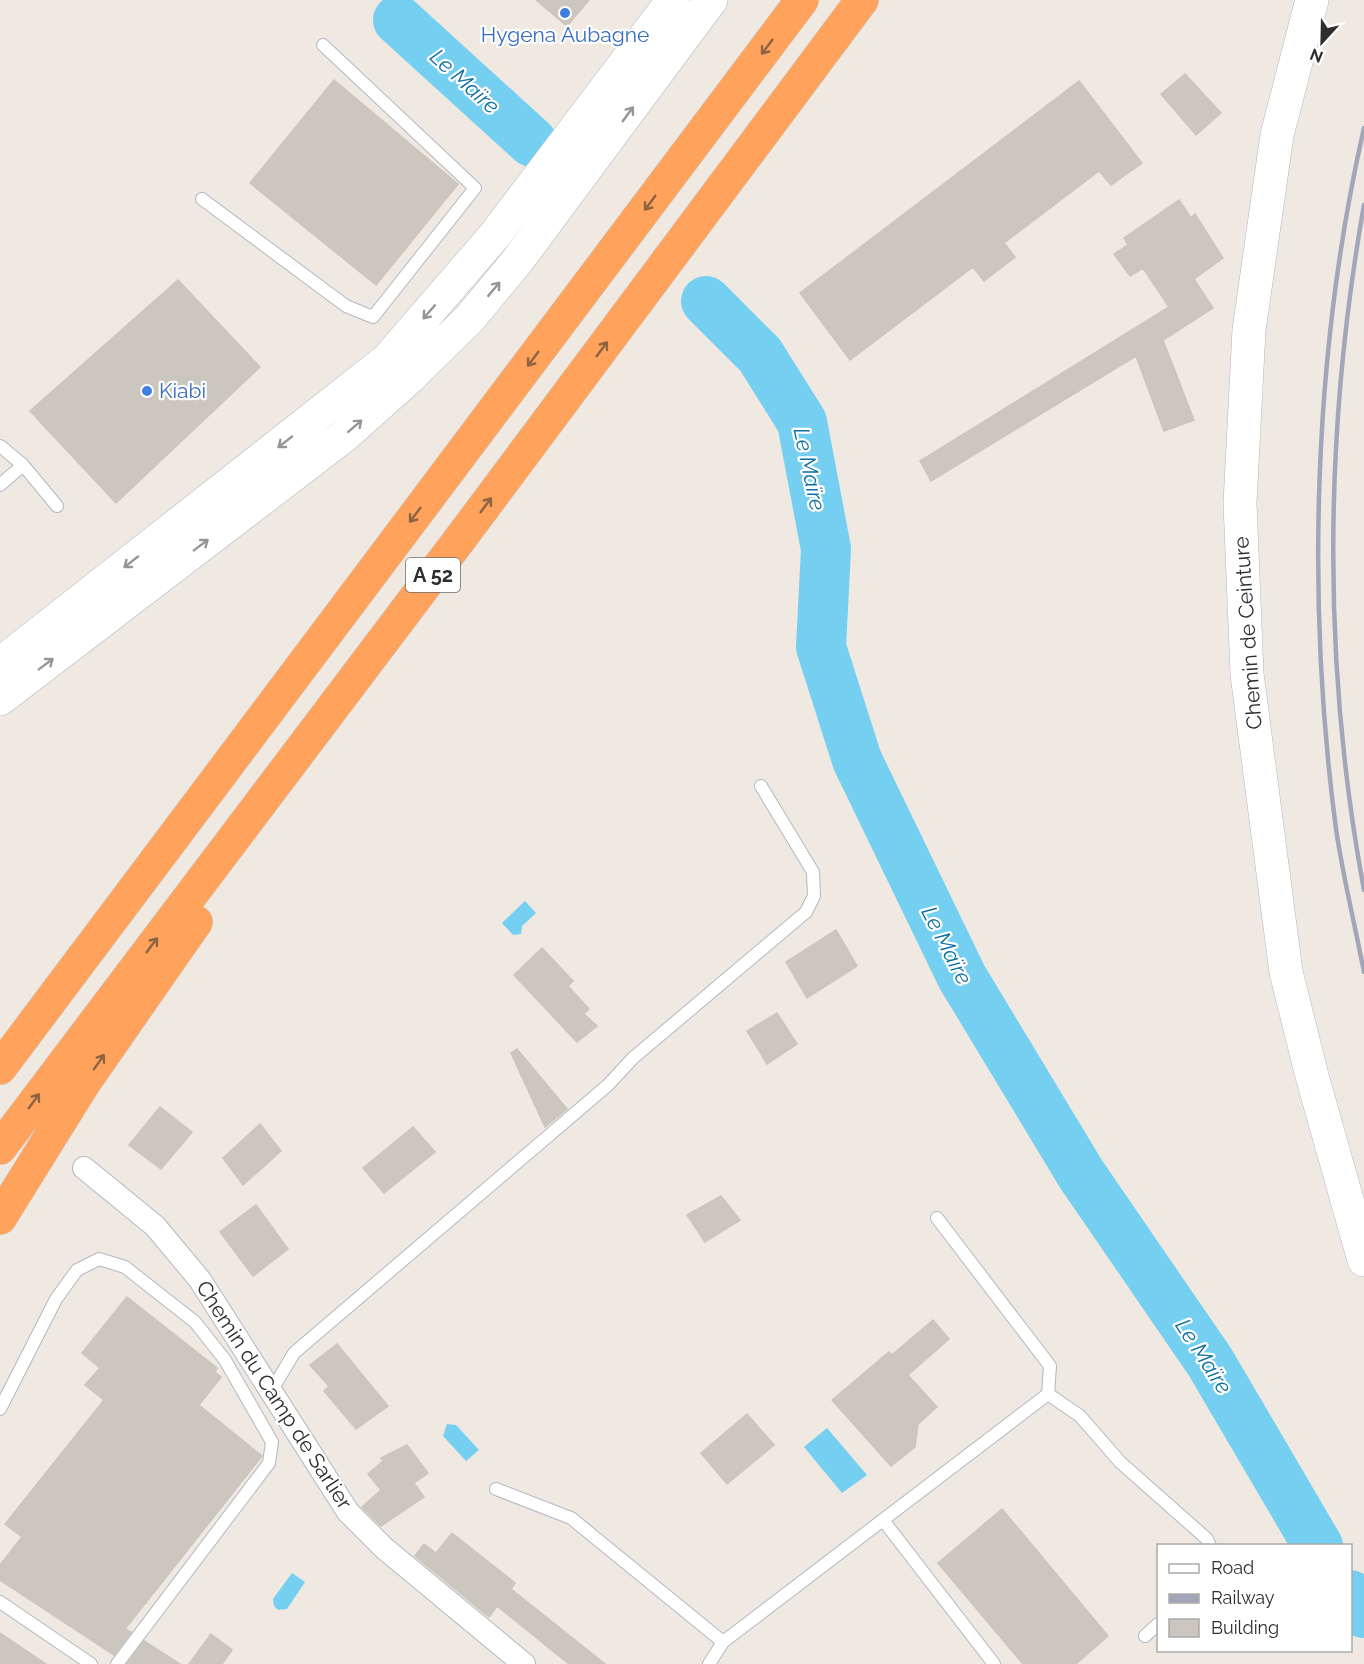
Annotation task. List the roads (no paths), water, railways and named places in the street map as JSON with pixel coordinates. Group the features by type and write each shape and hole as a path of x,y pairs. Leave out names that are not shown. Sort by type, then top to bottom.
{"highway":[{"name":"A 52","path":"0,1068 802,0"},
{"name":"A 52","path":"0,1148 466,531 862,0"},
{"path":"0,1218 84,1083 466,531"}],"main road":[{"path":"0,664 387,360 527,195 674,0"},
{"path":"0,699 344,436 410,378 470,318 518,260 711,0"},
{"name":"Chemin de Ceinture","path":"1312,0 1277,135 1249,330 1240,502 1247,674 1286,972 1312,1076 1364,1260"}],"street":[{"name":"Chemin du Camp de Sarlier","path":"84,1168 155,1226 200,1280 348,1512 384,1548 524,1664"}],"lane":[{"path":"202,199 346,306 373,317 476,188 323,45"},
{"path":"0,446 23,465 57,506"},
{"path":"0,485 23,465"},
{"path":"272,1390 294,1353 608,1085 633,1058 806,912 814,896 813,872 761,786"},
{"path":"709,1664 723,1642 1048,1394 1050,1366 937,1218"},
{"path":"0,1409 56,1299 77,1270 99,1259 125,1267 195,1322 225,1360 272,1442 269,1463 117,1664"},
{"path":"1048,1394 1080,1416 1120,1462 1207,1539 1210,1544"},
{"path":"496,1489 571,1518 723,1642"},
{"path":"883,1520 994,1664"},
{"path":"0,1602 91,1664"},
{"path":"1145,1636 1157,1625"}],"water":[{"path":"525,901 536,913 522,926 521,934 513,935 502,923"},
{"path":"447,1424 456,1425 479,1450 466,1461 443,1436"},
{"path":"827,1428 867,1475 842,1493 804,1447"},
{"path":"292,1573 305,1582 287,1609 278,1610 274,1606 273,1599"}],"waterway":[{"name":"Le Maïre","path":"398,20 532,142"},
{"name":"Le Maïre","path":"706,301 760,355 802,422 826,549 821,647 857,760 962,977 1081,1174 1210,1362 1317,1544"},
{"name":"Le Maïre","path":"1352,1598 1364,1613"}],"railway":[{"path":"1364,128 1347,213 1334,300 1325,388 1318,567 1326,743 1336,829 1364,972"},
{"path":"1364,205 1341,375 1335,461 1333,548 1335,634 1341,720 1350,805 1364,890"}],"place":[{"name":"Hygena Aubagne","path":"565,13"},
{"name":"Kiabi","path":"147,391"}]}
